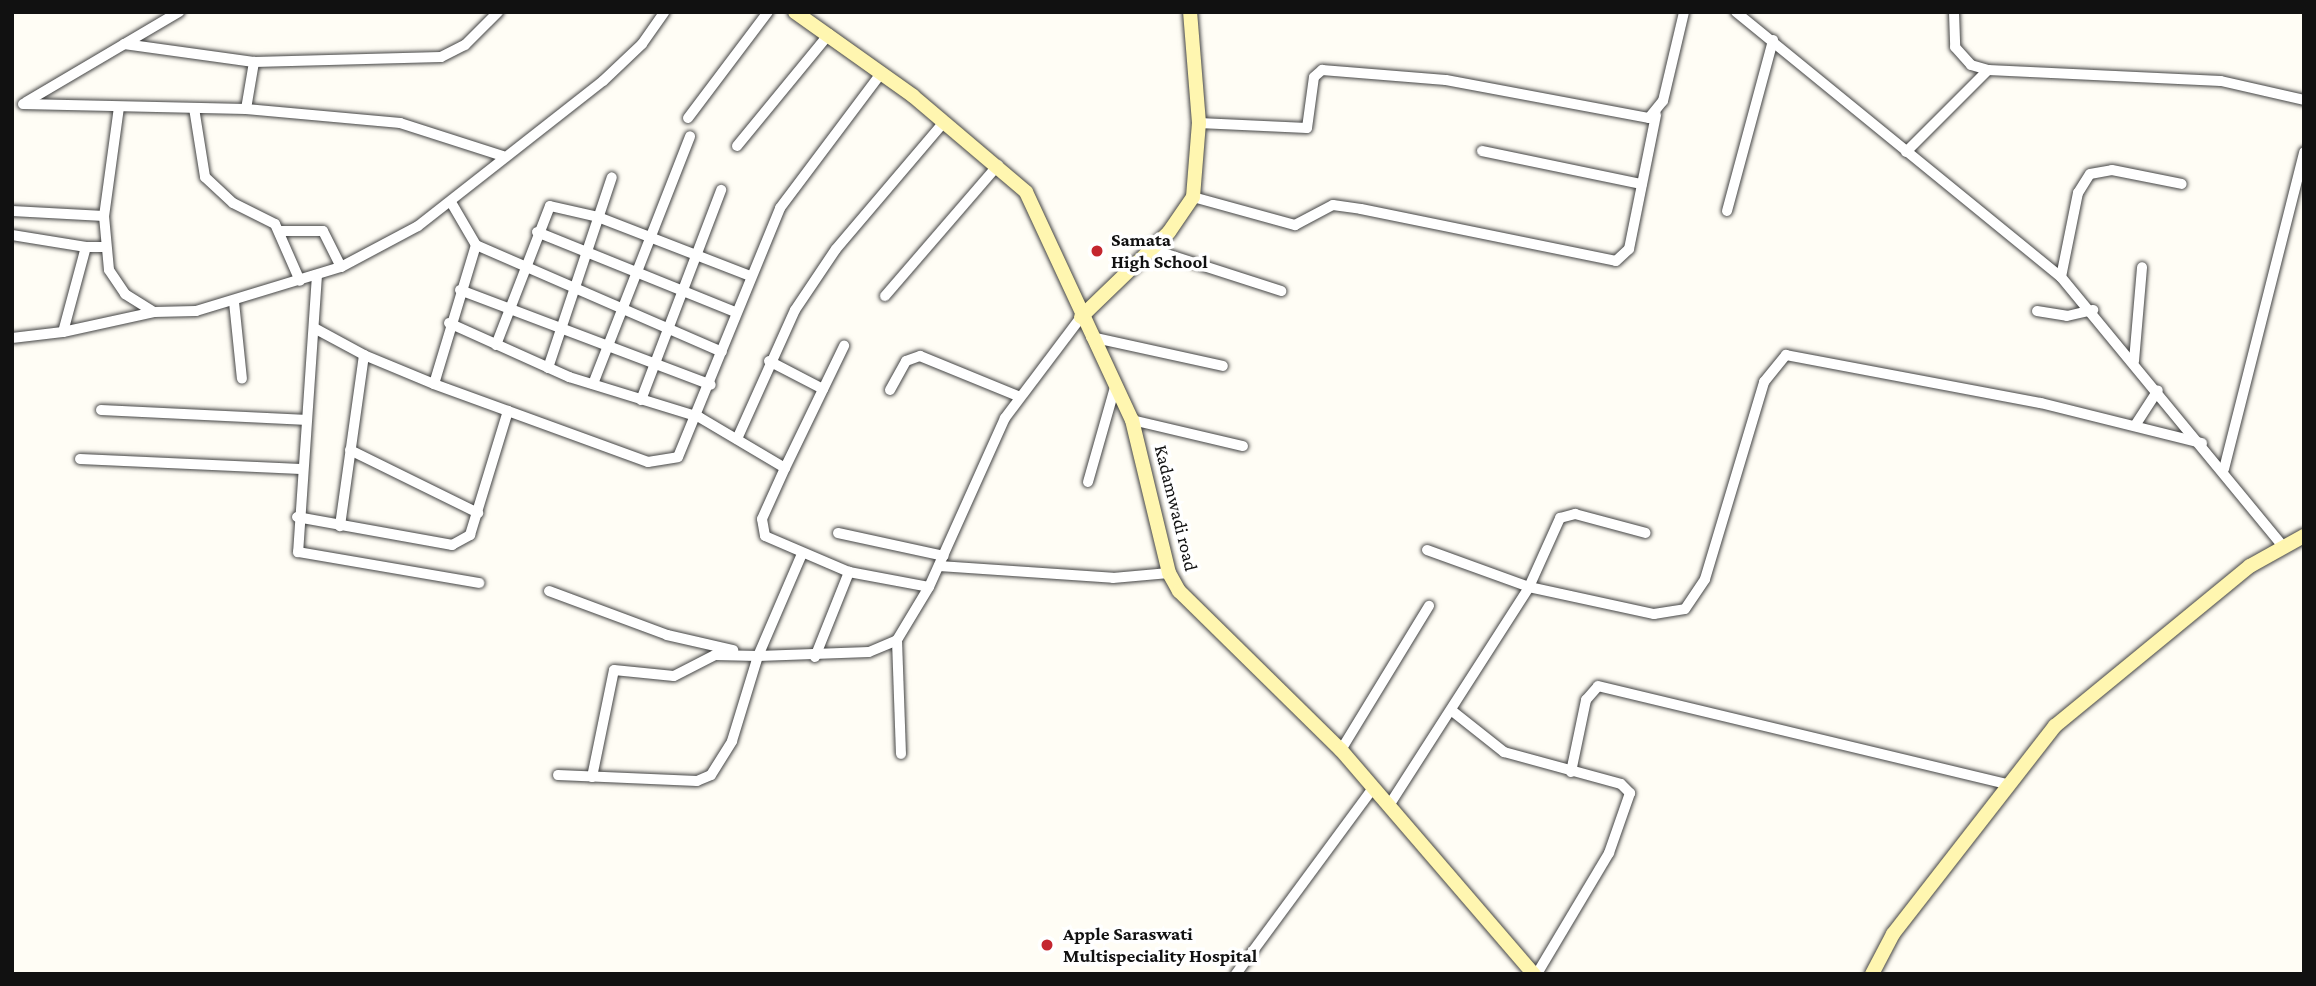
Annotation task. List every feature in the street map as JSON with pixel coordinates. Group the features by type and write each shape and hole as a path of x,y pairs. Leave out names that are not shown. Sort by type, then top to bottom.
{"street":[{"path":"179,12 23,104 246,109 418,125 503,156"},
{"path":"124,44 254,62 441,57 465,45 498,12"},
{"path":"12,338 63,332 154,313 234,302 341,267 452,204 503,156 628,60 664,12"},
{"path":"688,118 768,12"},
{"name":"Kadamwadi road","path":"795,12 882,72 998,165 1039,214 1090,337 1132,420 1169,573 1179,591 1341,750 1535,974"},
{"path":"901,754 897,640 942,561 1018,396 1081,317 1152,249 1193,197 1199,123 1190,12"},
{"path":"1193,197 1295,225 1333,205 1361,209 1616,261 1629,249 1656,115 1684,12"},
{"path":"1735,12 1773,40 2061,277 2093,310 2224,469 2281,544"},
{"path":"1954,12 1955,47 1971,65 1988,70 2221,81 2304,100"},
{"path":"737,146 829,34"},
{"path":"1727,211 1773,40"},
{"path":"246,109 254,62"},
{"path":"1199,123 1307,128 1314,77 1322,70 1446,80 1656,115"},
{"path":"1906,152 1988,70"},
{"path":"316,329 365,355 435,384 661,464 684,450 699,417 734,312 797,180 882,72"},
{"path":"119,107 104,216 104,247 117,286 154,313"},
{"path":"194,108 205,177 233,203 281,231 323,231 341,267"},
{"path":"737,439 769,361 836,249 944,122"},
{"path":"593,384 690,136"},
{"path":"1482,151 1642,184"},
{"path":"2224,469 2304,152"},
{"path":"885,296 998,165"},
{"path":"2061,277 2078,193 2090,174 2112,170 2182,184"},
{"path":"548,368 612,177"},
{"path":"641,400 721,190"},
{"path":"452,204 476,246 522,270 669,328 722,352"},
{"path":"496,345 537,232 556,204 598,217 750,276"},
{"path":"12,211 104,216"},
{"path":"281,231 300,281"},
{"path":"537,232 585,254 734,312"},
{"path":"12,235 86,247 104,247"},
{"path":"435,384 449,323 476,246"},
{"path":"63,332 86,247"},
{"path":"1152,249 1282,291"},
{"path":"2134,361 2142,267"},
{"path":"317,275 316,329 303,421 295,546 305,558 479,583"},
{"path":"460,290 710,385"},
{"path":"234,302 242,379"},
{"path":"2037,311 2067,316 2093,310"},
{"path":"449,323 548,368 699,417 785,468"},
{"path":"1090,337 1223,366"},
{"path":"844,346 785,468 762,531 802,554 849,572 929,587"},
{"path":"340,526 365,355"},
{"path":"1427,550 1529,587 1654,614 1685,609 1705,579 1764,382 1786,355 2136,424 2202,443"},
{"path":"890,390 906,361 920,356 1018,396"},
{"path":"769,361 823,389"},
{"path":"1088,482 1116,384"},
{"path":"2136,424 2158,390"},
{"path":"100,410 303,421"},
{"path":"297,517 459,545 478,513 508,411"},
{"path":"1132,420 1243,446"},
{"path":"350,450 478,513"},
{"path":"80,459 300,469"},
{"path":"1388,807 1529,587 1564,515 1646,533"},
{"path":"838,533 942,561 1114,579 1169,573"},
{"path":"1872,974 1893,934 2006,784 2055,726 2281,544 2304,536"},
{"path":"558,775 697,781 711,775 732,741 758,656 802,554"},
{"path":"815,657 849,572"},
{"path":"549,592 667,635 758,656"},
{"path":"1341,750 1429,606"},
{"path":"592,778 614,670 674,676 715,655 815,657 869,652 897,640"},
{"path":"1571,772 1581,714 1598,686 2006,784"},
{"path":"1451,710 1504,752 1621,785 1631,798 1609,853 1535,974"},
{"path":"1236,974 1373,788"}],"place":[{"name":"Samata High School","path":"1097,251"},
{"name":"Apple Saraswati Multispeciality Hospital","path":"1047,945"}]}
